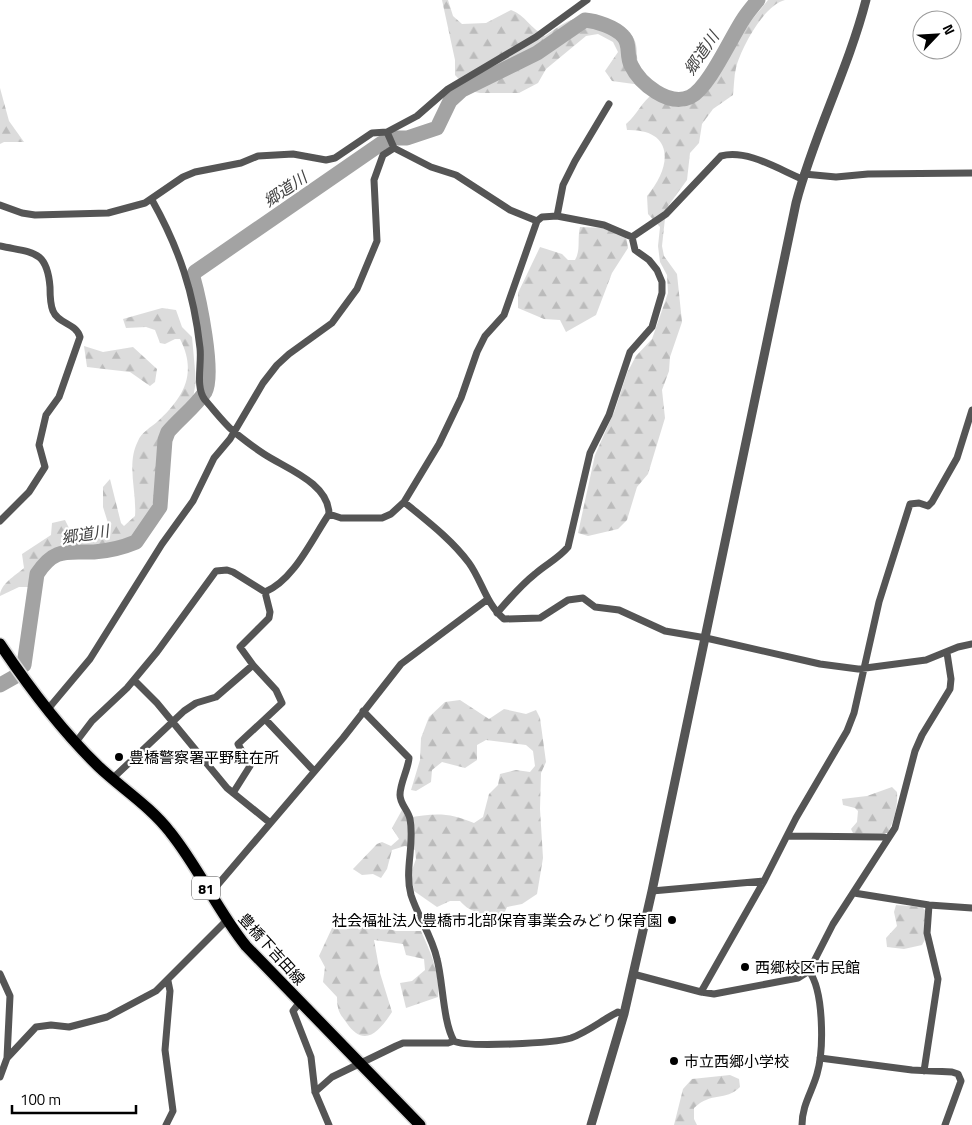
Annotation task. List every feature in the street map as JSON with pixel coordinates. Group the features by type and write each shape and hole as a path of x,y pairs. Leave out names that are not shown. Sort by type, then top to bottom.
{"main road":[{"name":"豊橋下吉田線","path":"0,644 48,709 76,742 112,779 150,810 170,832 192,863 226,921 246,946 420,1125"}],"street":[{"path":"0,205 22,213 36,215 108,213 152,200 169,186 195,172 268,154 293,154 326,160 344,154 372,134 388,134 417,116 448,89 536,37 587,0"},
{"path":"591,1125 624,1014 652,891 803,176 856,37 866,0"},
{"path":"557,216 563,185 609,104"},
{"path":"388,134 393,146 431,167 456,175 510,210 537,221"},
{"path":"48,709 90,659 162,544 193,501 214,458 234,432 277,364 332,323 340,315 362,281 377,242 374,180 383,155 393,146"},
{"path":"632,237 666,214 721,156 731,153 803,176 836,177 868,174 972,173"},
{"path":"152,200 187,277 200,348 202,396 234,432 264,454 307,480 319,492 329,508 329,514 283,580 265,592"},
{"path":"329,514 341,518 382,518 391,514 404,502 439,444 461,398 477,352 485,336 504,315 537,221 542,217 557,216 604,225 632,237 636,250 649,260 662,282 662,293 652,327 630,352 608,415 590,452 568,547 560,557 536,573 519,588 497,613"},
{"path":"0,246 34,253 40,257 48,272 52,311 57,318 74,327 80,337 59,397 46,415 39,445 45,467 29,492 0,521"},
{"path":"701,992 764,881 796,818 847,731 864,669 878,602 910,504 919,503 928,506 932,502 957,458 972,410"},
{"path":"404,502 454,546 469,564 497,613 504,618 513,620 540,618 568,600 583,598 596,607 619,610 658,629 820,664 864,669 926,660 972,644"},
{"path":"76,742 92,721 134,680 174,630 216,572 227,570 265,592 270,612 269,618 240,647 253,665 276,690 282,703 238,744 250,766 233,793"},
{"path":"208,891 215,888 412,654 488,599"},
{"path":"633,974 701,992 728,993 798,978 809,971 833,924 888,839 899,814 915,751 922,735 950,689 951,679 947,653"},
{"path":"112,779 170,726 171,722 196,703 216,696 253,665"},
{"path":"134,680 233,793 269,822"},
{"path":"363,711 409,758 408,769 400,793 401,801 410,818 408,878 418,915 437,958 449,1028 454,1041 459,1044 480,1045 552,1041 569,1038 584,1032 618,1012 624,1014"},
{"path":"265,719 314,771"},
{"path":"788,836 884,837 888,839"},
{"path":"652,891 764,881"},
{"path":"854,893 928,905 972,908"},
{"path":"924,1070 938,979 927,933 928,905"},
{"path":"7,1058 36,1028 50,1025 69,1026 108,1017 156,992 226,921"},
{"path":"802,1125 804,1103 813,1089 820,1058 820,1011 816,985 809,971"},
{"path":"0,974 10,996 7,1058 0,1077"},
{"path":"166,1125 173,1110 166,1050 170,991 168,981"},
{"path":"300,1002 293,1011 311,1057 315,1092 329,1125"},
{"path":"315,1092 332,1077 403,1043 440,1044 454,1041"},
{"path":"820,1058 958,1074 962,1081 945,1125"}],"green space":[{"path":"442,0 448,0 453,16 462,24 486,23 511,10 545,36 563,24 578,18 595,18 604,21 626,31 633,37 636,44 639,66 644,75 641,85 612,81 605,71 618,52 613,42 598,34 586,36 546,69 538,83 519,93 480,93 470,91 455,75 455,60"},
{"path":"768,0 785,0 769,10 754,28 736,68 733,95 713,109 702,124 699,143 690,153 687,180 666,209 662,246 664,256 677,274 682,322 670,357 669,371 662,390 665,418 648,474 637,487 627,520 618,529 588,536 578,533 595,455 615,410 627,373 636,356 652,339 668,293 667,275 660,262 658,246 660,227 648,214 647,196 661,173 664,152 661,143 654,136 643,131 627,130 626,124 653,94 673,106 693,103 708,87 730,50"},
{"path":"0,88 9,121 24,142 4,142 0,144"},
{"path":"580,227 608,228 626,236 628,248 612,273 596,315 566,332 560,320 544,319 518,308 518,293 540,247 562,254 568,260 575,260 578,252"},
{"path":"162,308 176,310 182,327 192,337 196,381 193,398 166,429 158,442 155,497 147,520 141,530 125,541 95,549 64,549 49,552 38,564 30,587 19,587 0,596 5,584 24,568 22,554 51,535 52,523 65,520 71,532 98,528 108,523 103,507 103,487 110,479 121,523 124,526 135,516 132,469 138,441 141,435 174,404 185,385 188,363 180,339 175,339 165,344 160,343 155,330 146,327 126,328 123,319"},
{"path":"84,346 103,352 133,347 157,369 155,382 150,386 130,372 87,367"},
{"path":"460,700 489,719 504,709 526,714 536,710 540,718 546,762 541,773 540,809 543,858 537,894 522,904 507,907 503,916 474,911 460,901 450,901 437,907 414,891 411,873 416,859 415,850 405,846 392,850 387,869 381,878 373,874 362,875 353,869 377,844 382,842 391,846 399,839 392,828 402,810 407,818 441,814 474,823 483,817 489,794 498,785 500,774 516,770 530,772 535,766 533,751 526,745 486,740 477,745 477,760 465,768 442,762 432,770 431,782 416,791 411,790 420,760 421,738 429,717 445,702"},
{"path":"892,787 897,792 897,803 888,833 853,833 851,829 857,822 858,811 855,808 843,805 842,799 867,796"},
{"path":"896,905 922,907 925,910 926,938 922,945 904,949 887,947 886,938 897,926 894,912"},
{"path":"367,923 396,931 421,931 434,963 438,980 438,997 406,1008 400,983 412,981 425,970 424,959 406,955 403,944 374,940 380,973 392,1012 382,1026 371,1035 365,1036 359,1035 353,1030 340,1013 337,997 323,982 325,967 319,956 332,928"},
{"path":"730,1075 739,1079 740,1087 734,1092 707,1100 694,1108 694,1119 697,1125 674,1125 683,1089 692,1079"}],"waterway":[{"name":"郷道川","path":"24,665 37,574 43,565 56,555 62,553 105,551 136,542 160,507 165,440 168,432 201,397 208,383 207,353 199,301 193,277 195,272 382,143 393,138 407,138 437,128 450,101 462,90 537,53 585,20 605,25 623,36 627,43 629,58 635,72 656,92 673,99 690,97 705,84 744,18 758,0"},
{"name":"郷道川","path":"0,685 16,676"}],"place":[{"name":"豊橋警察署平野駐在所","path":"119,757"},
{"name":"社会福祉法人豊橋市北部保育事業会みどり保育園","path":"672,920"},
{"name":"西郷校区市民館","path":"745,967"},
{"name":"市立西郷小学校","path":"674,1061"}]}
